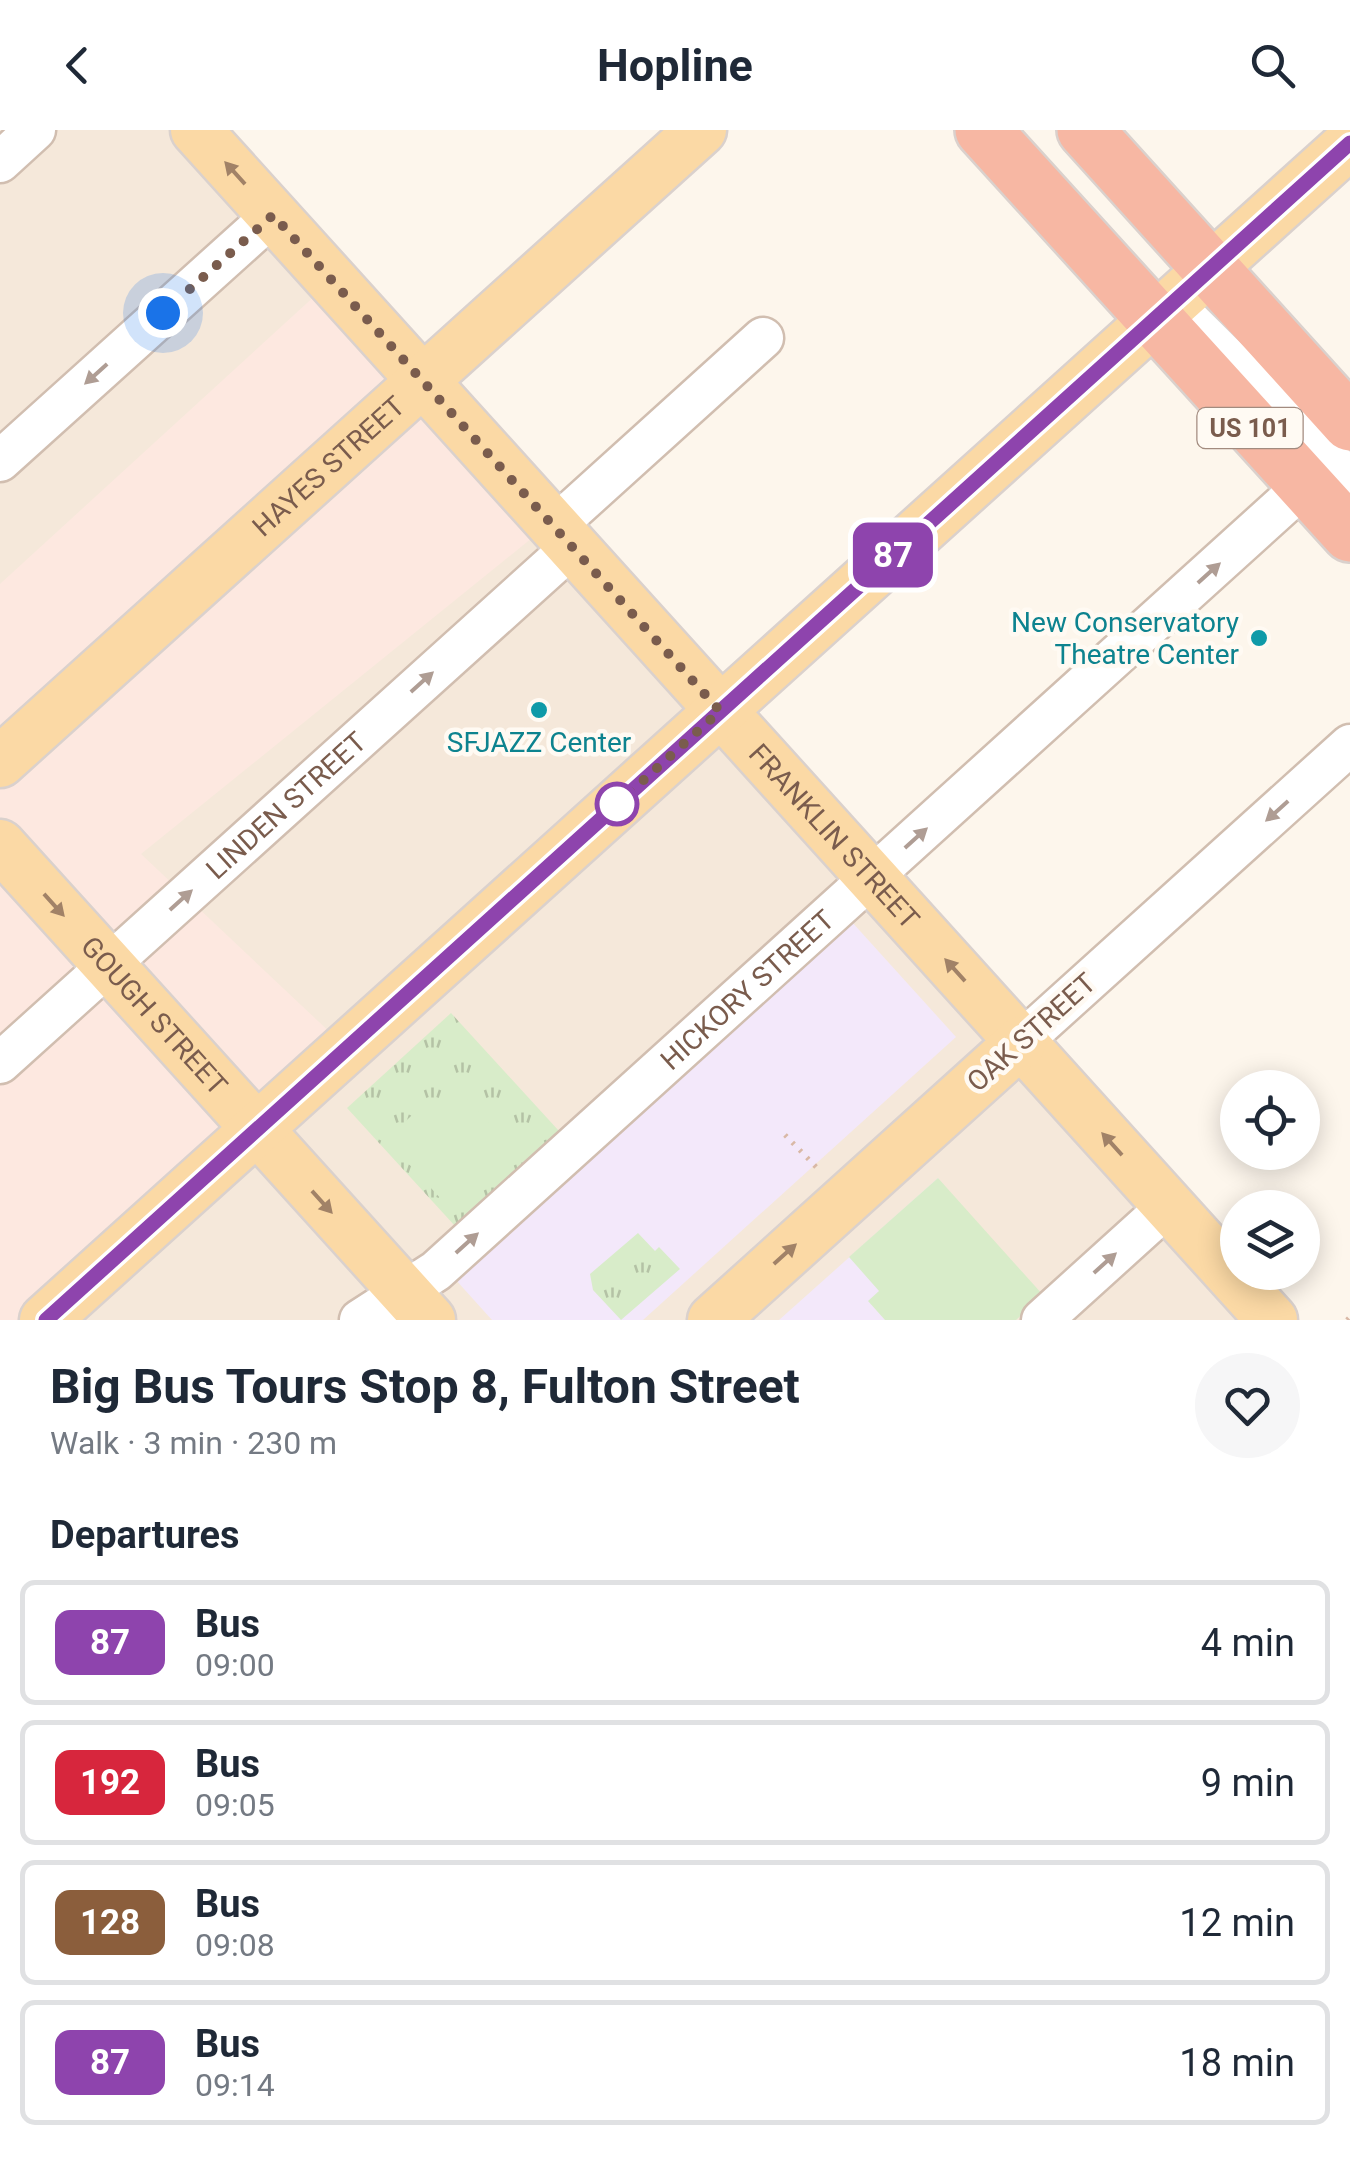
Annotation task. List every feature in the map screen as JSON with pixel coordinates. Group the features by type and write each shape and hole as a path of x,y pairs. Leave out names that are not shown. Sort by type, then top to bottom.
{"highway":[{"name":"US 101","path":"983,130 1182,294 1350,423"},
{"name":"US 101","path":"1085,130 1182,294 1327,483 1350,534"}],"main road":[{"name":"FRANKLIN STREET","path":"196,130 1272,1320"},
{"name":"HAYES STREET","path":"0,762 702,130"},
{"path":"46,1320 1350,143"},
{"name":"GOUGH STREET","path":"0,845 417,1305"},
{"name":"OAK STREET","path":"713,1320 1020,1042"}],"street":[{"path":"0,162 35,130"},
{"path":"1014,130 1350,454"},
{"path":"1055,130 1182,294"},
{"path":"0,461 273,215"},
{"name":"LINDEN STREET","path":"0,1063 563,537 763,338"},
{"name":"HICKORY STREET","path":"360,1320 417,1305 436,1270 872,878 1327,483"},
{"name":"OAK STREET","path":"1020,1042 1347,754"},
{"path":"1042,1320 1168,1206"}],"path":[{"path":"785,1135 822,1174"}],"shaded area":[{"path":"0,130 197,130 1220,1263 1220,1290 1244,1290 1271,1320 0,1320"},
{"path":"318,293 532,538 141,854 336,1038 22,1320 0,1320 0,584"},
{"path":"851,921 956,1037 643,1320 492,1320 455,1279"},
{"path":"938,1178 1015,1320 779,1320"}],"green space":[{"path":"451,1013 559,1131 455,1226 347,1108"},
{"path":"457,1088 510,1146 481,1171 487,1179 452,1211 386,1139 421,1107 429,1114"},
{"path":"938,1178 1043,1295 1016,1320 885,1320 868,1301 879,1291 849,1257"},
{"path":"638,1233 655,1251 659,1247 680,1269 621,1320 593,1290 590,1274"}],"bus line":[{"name":"87","path":"46,1320 1350,143"}],"place":[{"name":"New Conservatory Theatre Center","path":"1259,638"},
{"name":"SFJAZZ Center","path":"539,710"}],"route":[{"path":"163,313 273,215 720,711 617,804"}]}
